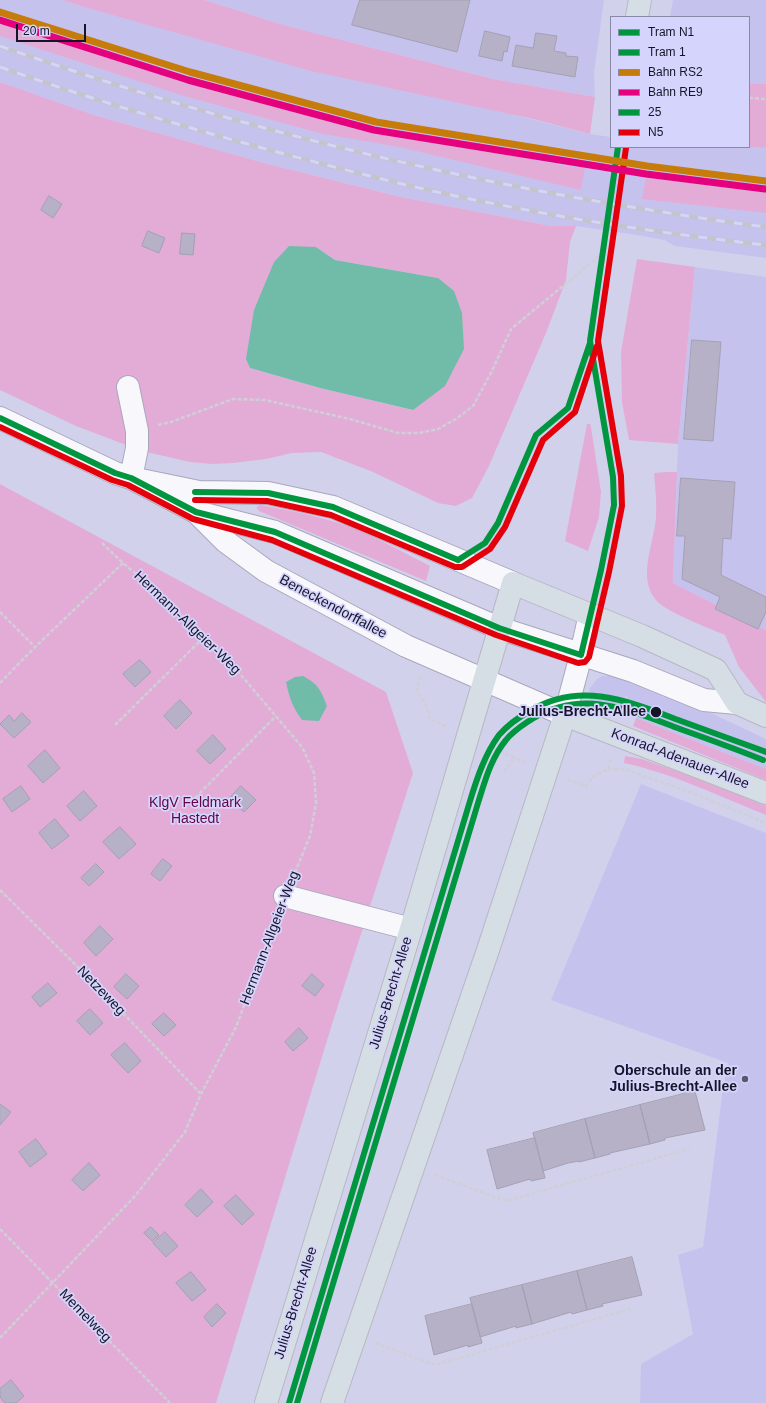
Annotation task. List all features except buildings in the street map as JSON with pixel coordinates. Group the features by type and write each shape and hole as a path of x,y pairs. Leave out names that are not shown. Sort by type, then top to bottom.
{"main road":[{"path":"637,16 640,0"},
{"name":"Beneckendorffallee","path":"513,583 590,614"},
{"name":"Julius-Brecht-Allee","path":"266,1403 411,930 483,680 513,583"},
{"path":"590,614 716,670 737,703 766,716"},
{"path":"332,1403 412,1166 485,958 565,715"},
{"name":"Konrad-Adenauer-Allee","path":"565,715 766,792"}],"street":[{"path":"128,387 137,431 137,448 131,478"},
{"name":"Beneckendorffallee","path":"0,418 115,473 131,478 199,492 268,493 332,506 513,583"},
{"name":"Beneckendorffallee","path":"131,478 196,512 275,532 499,628 581,656"},
{"name":"Beneckendorffallee","path":"196,512 225,541 266,571 406,646 483,680"},
{"path":"565,715 581,656 590,614"},
{"path":"581,656 633,671 704,700 737,703"},
{"name":"Konrad-Adenauer-Allee","path":"483,680 565,715"},
{"path":"285,896 411,930"}],"path":[{"path":"750,98 766,99"},
{"path":"137,431 171,422 233,399 265,400 350,419 398,433 438,429 456,419 473,406 492,371 511,329 604,252"},
{"name":"Hermann-Allgeier-Weg","path":"0,1338 136,1195 185,1132 201,1094 236,1027 285,896 310,836 316,803 314,773 302,747 230,662 158,591 122,563 102,543"},
{"path":"0,683 122,563"},
{"path":"0,612 35,647"},
{"path":"115,725 204,637"},
{"path":"424,654 417,691 425,703 430,719 546,772 586,786 594,776 608,768 624,769 694,794 766,823"},
{"path":"608,768 618,735 633,671"},
{"path":"191,802 276,716"},
{"path":"504,772 514,758"},
{"name":"Netzeweg","path":"0,890 92,981 201,1094"},
{"path":"412,1166 506,1201 689,1149"},
{"name":"Memelweg","path":"0,1229 170,1403"},
{"path":"354,1336 435,1365 630,1309"}],"shaded area":[{"path":"0,0 63,0 77,5 590,134 610,137 610,148 766,148 766,258 675,246 664,240 637,235 576,226 551,226 401,197 264,163 94,115 0,82"},
{"path":"205,0 604,0 594,73 595,97 493,79 280,24"},
{"path":"673,0 766,0 766,84 750,84 750,16 670,16"},
{"path":"289,246 316,247 335,260 438,278 454,291 462,313 464,349 445,386 413,410 320,388 250,368 246,359 254,310 274,262"},
{"path":"695,267 766,277 766,630 673,583 678,444"},
{"path":"303,676 318,688 327,706 319,721 302,720 290,697 286,682 295,677"},
{"path":"602,676 638,682 713,714 766,739 766,769 636,718 616,712 591,713 589,689 597,679"},
{"name":"Oberschule an der Julius-Brecht-Allee","path":"641,784 766,833 766,1403 640,1403 641,1364 693,1334 678,1255 703,1247 722,1095 728,1063 551,1000"}],"green space":[{"path":"63,0 205,0 280,24 493,79 595,97 590,134 533,119 311,71"},
{"path":"0,21 146,70 329,119 566,166 585,168 581,190 399,147 323,134 184,96 0,36"},
{"path":"0,82 94,115 264,163 401,197 551,226 576,226 570,242 566,280 546,333 489,466 472,498 456,506 438,503 373,472 321,452 292,453 266,459 212,464 190,462 142,451 76,426 0,390","holes":["316,247 335,260 438,278 412,410 320,388 250,368"]},
{"path":"750,84 766,84 766,148 750,147"},
{"path":"646,177 766,191 766,213 642,199"},
{"path":"637,259 695,267 678,444 629,440 622,402 621,352"},
{"path":"587,424 590,424 591,427 601,492 599,517 588,551 565,541"},
{"path":"677,472 673,583 766,630 766,702 739,667 725,635 668,609 655,599 650,590 647,580 647,569 655,526 656,494 654,473"},
{"name":"KlgV Feldmark Hastedt","path":"0,484 386,692 413,773 333,1021 216,1403 0,1403"},
{"path":"260,505 326,519 368,535 430,566 426,581 259,511 257,507"},
{"path":"636,718 766,769 766,780 633,726"},
{"path":"625,756 642,759 702,780 766,806 766,815 678,779 642,767 624,763"}],"railway":[{"path":"0,46 150,95 227,118 380,157 535,190 613,204 766,227"},
{"path":"0,67 79,94 198,130 341,169 407,185 529,211 698,237 766,245"}],"tram line":[{"name":"N1","path":"289,1403 473,792 486,758 499,735 522,716 549,702 568,697 606,697 643,707 766,752"},
{"name":"1","path":"297,1403 478,803 496,754 506,740 518,728 551,710 570,705 606,705 643,715 763,760"}],"rail line":[{"name":"RS2","path":"0,12 190,72 376,122 647,166 766,181"},
{"name":"RE9","path":"0,20 188,80 374,130 646,174 765,189"}],"transit line":[{"name":"25","path":"0,418 115,473 131,478 196,512 275,532 499,628 581,655 601,570 614,505 613,477 590,341 618,148"},
{"name":"N5","path":"0,427 112,480 128,485 193,519 272,540 496,635 578,663 585,662 589,657 609,572 622,506 621,476 598,341 626,148"},
{"name":"25","path":"458,560 485,543 498,523 536,435 568,408 590,343"},
{"name":"N5","path":"195,500 267,501 331,515 455,567 462,567 490,549 505,527 543,440 575,412 597,346"},
{"name":"25","path":"195,492 268,493 333,507 458,560"}],"place":[{"name":"Julius-Brecht-Allee","path":"656,712"},
{"name":"Oberschule an der Julius-Brecht-Allee","path":"745,1079"}]}
